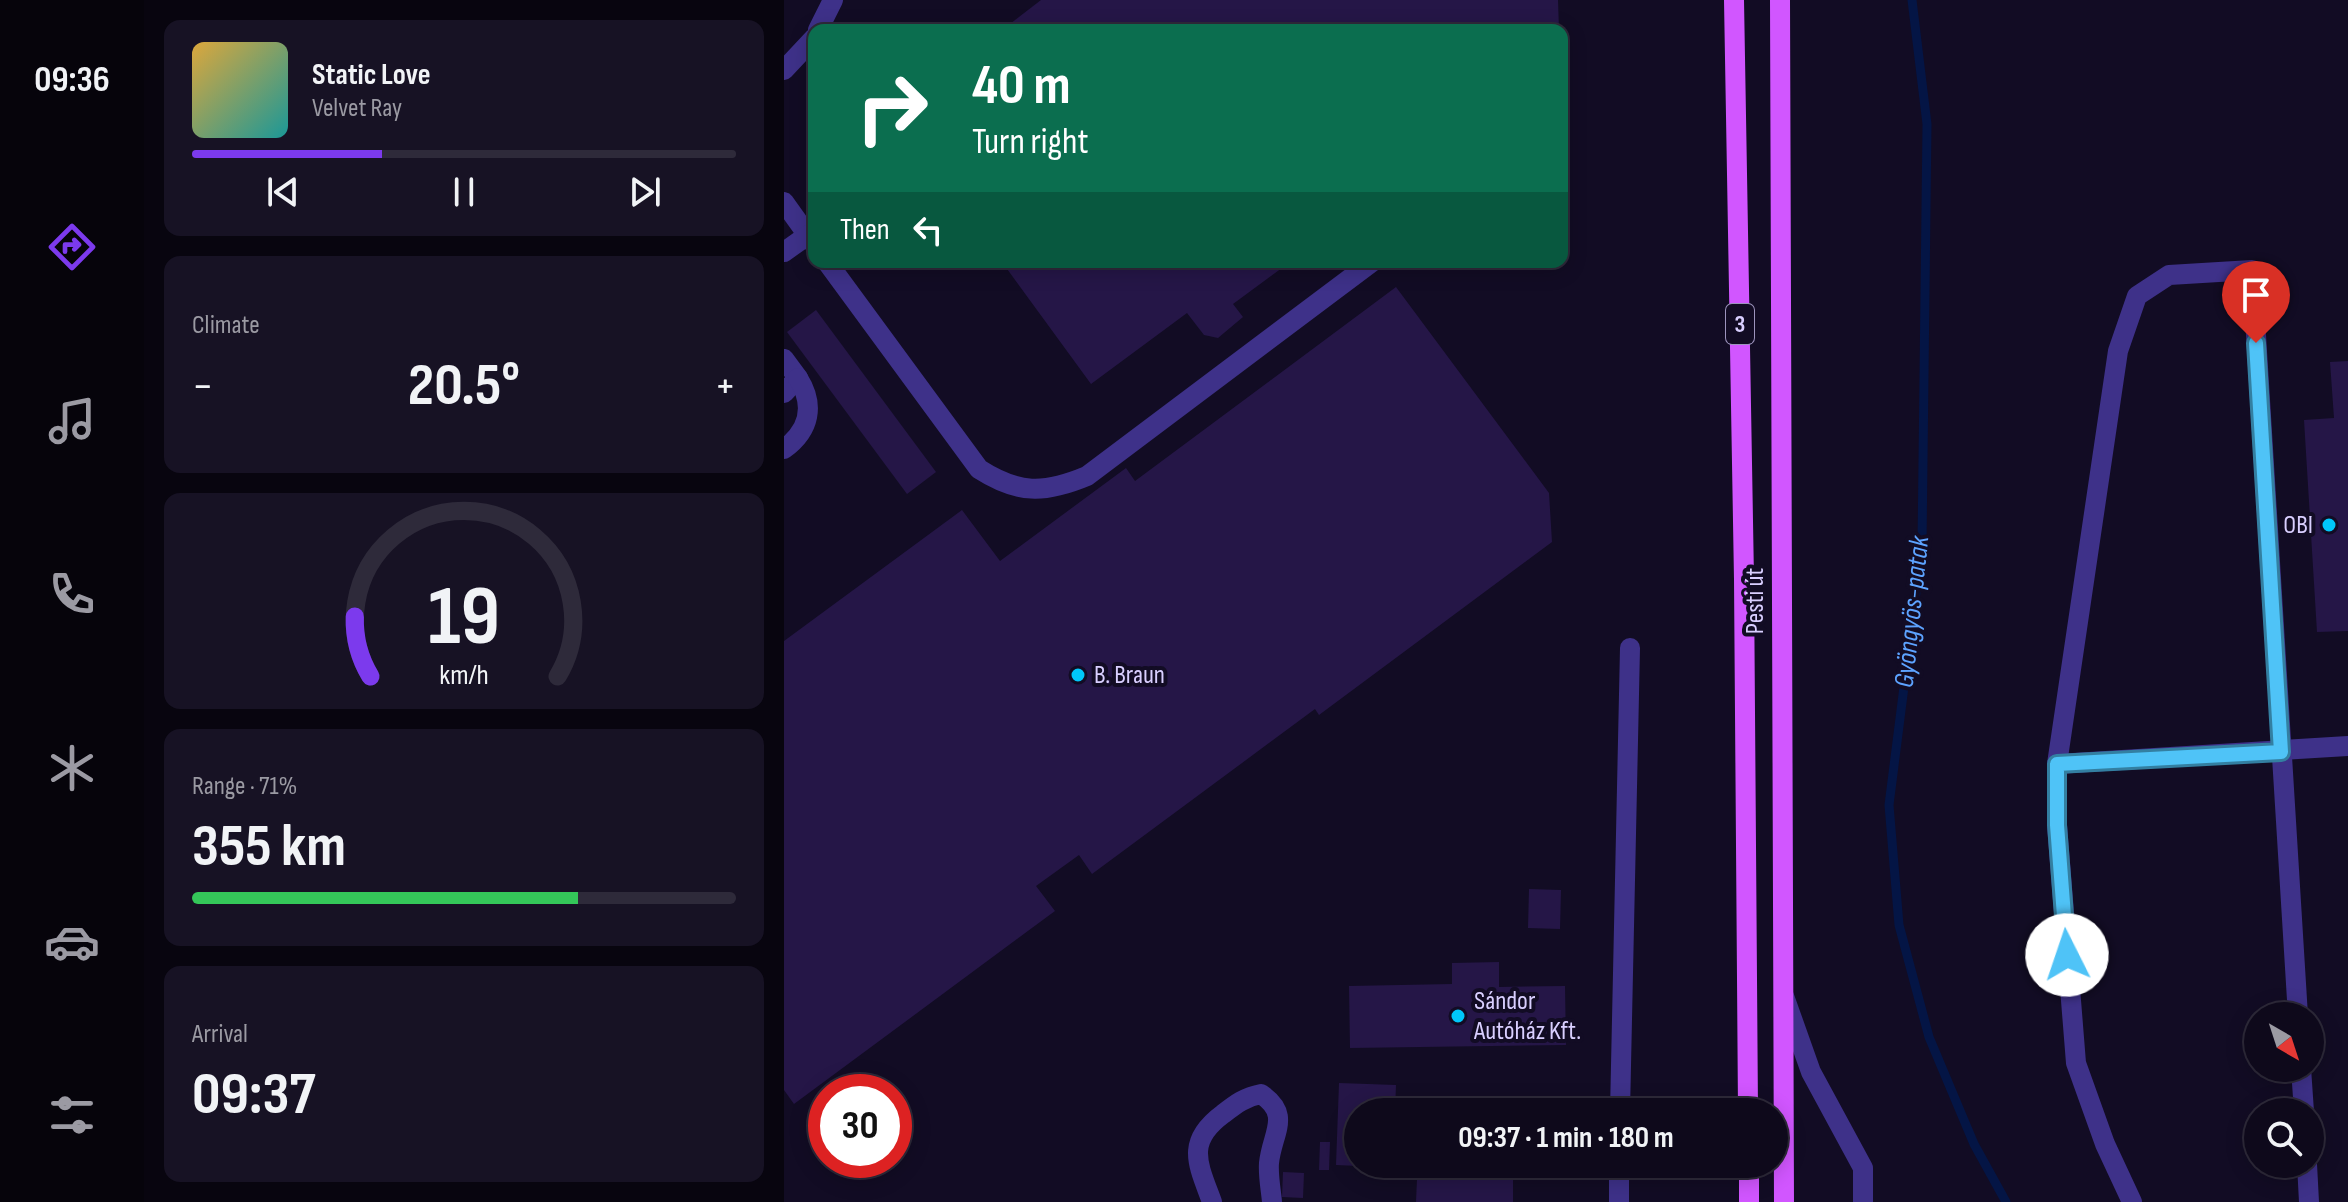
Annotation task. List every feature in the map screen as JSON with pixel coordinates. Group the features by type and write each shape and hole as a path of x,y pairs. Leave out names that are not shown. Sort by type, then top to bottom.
{"main road":[{"name":"Pesti út","path":"1734,0 1744,579 1748,1098"},
{"name":"Pesti út","path":"1780,0 1784,1202"},
{"path":"1749,1178 1749,1202"}],"street":[{"path":"821,24 833,0"},
{"path":"784,70 808,44"},
{"path":"784,202 808,235"},
{"path":"784,252 808,240"},
{"path":"831,268 979,469 1005,486 1035,490 1062,487 1087,476 1364,268"},
{"path":"2132,1202 2105,1144 2076,1063 2057,825 2057,764 2118,351 2137,296 2169,275 2252,270 2297,1002"},
{"path":"784,359 791,386 810,406 805,425 784,449"},
{"path":"1620,1098 1630,648"},
{"path":"2057,764 2348,746"},
{"path":"1781,987 1811,1072 1863,1168 1863,1202"},
{"path":"1212,1202 1198,1164 1197,1142 1208,1125 1244,1097 1261,1094 1275,1103 1279,1119 1269,1165 1272,1202"},
{"path":"1619,1178 1619,1202"},
{"path":"2308,1178 2309,1202"}],"building":[{"path":"1041,0 1558,0 1559,24 1010,24"},
{"path":"1006,268 1282,268 1233,304 1243,317 1218,338 1204,335 1187,313 1091,384"},
{"name":"B. Braun","path":"1396,287 1549,493 1552,542 1319,715 1315,709 1092,874 1079,855 1036,886 1055,911 835,1074 808,1074 808,1094 794,1104 784,1090 784,641 962,510 1000,561 1126,468 1135,481"},
{"path":"816,310 936,472 907,494 787,332"},
{"name":"OBI","path":"2348,361 2348,631 2317,632 2304,420 2334,418 2330,362"},
{"path":"1529,889 1561,890 1560,929 1528,928"},
{"name":"Sándor Autóház Kft.","path":"1499,962 1499,987 1565,986 1566,1045 1350,1048 1349,986 1452,984 1452,963"},
{"path":"1339,1083 1396,1085 1396,1098 1344,1098 1344,1165 1336,1165"},
{"path":"1320,1142 1330,1142 1329,1170 1319,1170"},
{"path":"1283,1172 1304,1173 1303,1198 1282,1197"},
{"path":"1417,1179 1513,1179 1513,1202 1416,1202"}],"waterway":[{"name":"Gyöngyös-patak","path":"1912,0 1927,124 1922,545 1889,805 1899,925 1929,1037 1974,1144 2006,1202"}],"place":[{"name":"OBI","path":"2329,525"},
{"name":"B. Braun","path":"1078,675"},
{"name":"Sándor Autóház Kft.","path":"1458,1016"}],"route":[{"path":"2067,955 2057,825 2057,764 2281,752 2256,343"}]}
